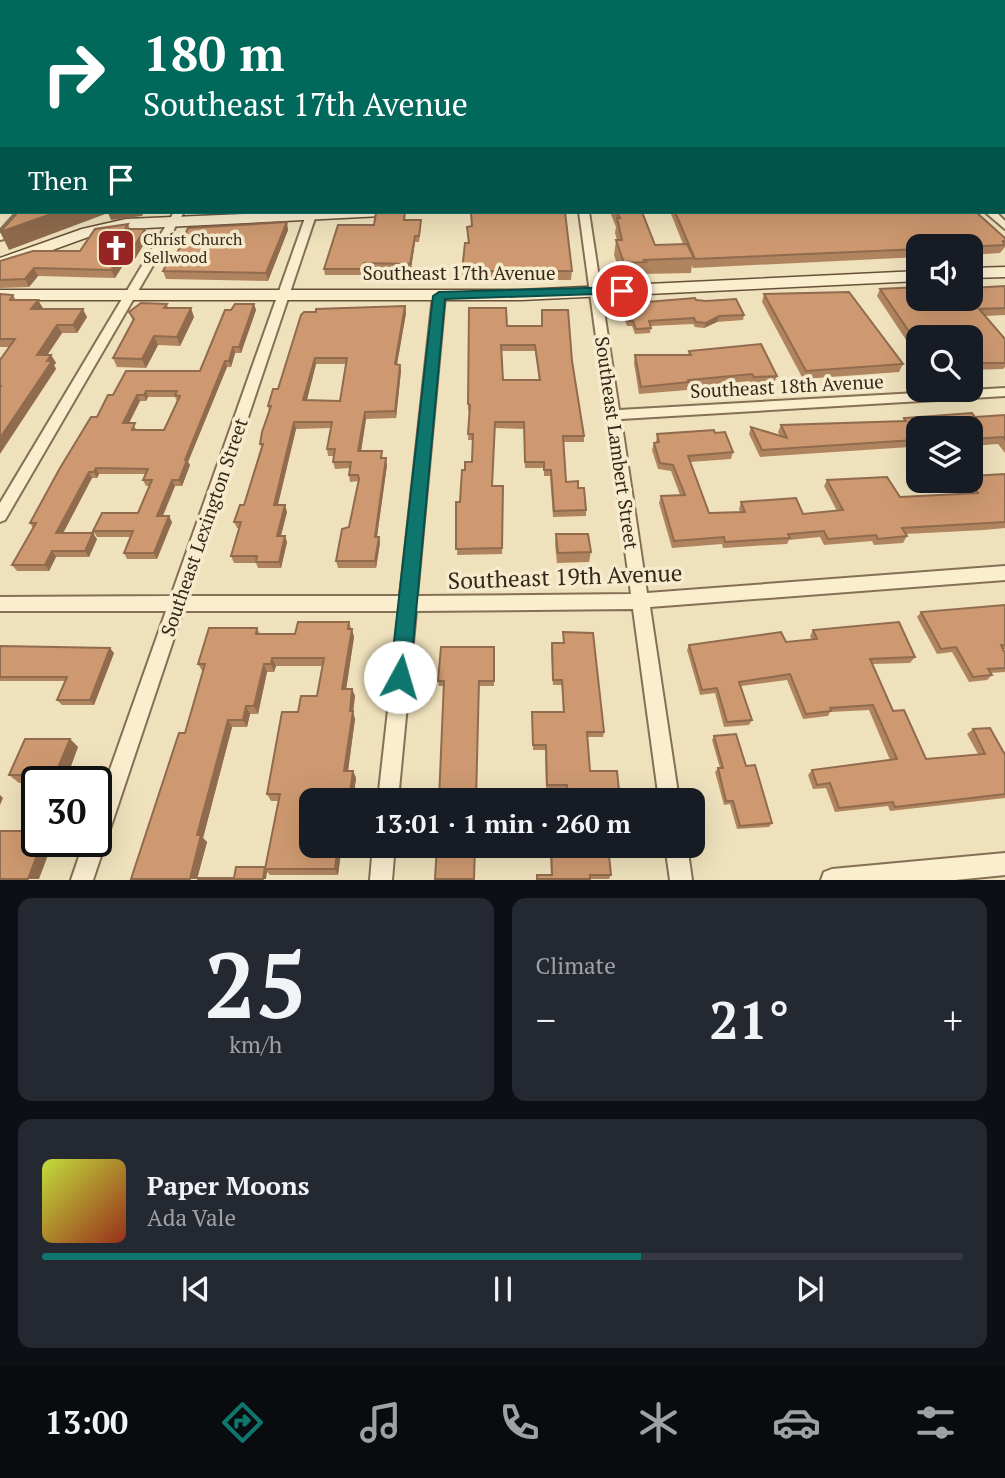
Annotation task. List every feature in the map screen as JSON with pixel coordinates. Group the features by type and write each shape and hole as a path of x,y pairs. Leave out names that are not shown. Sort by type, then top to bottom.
{"street":[{"path":"0,237 20,214"},
{"path":"0,264 101,228 176,217 324,214"},
{"name":"Southeast Lambert Street","path":"584,214 667,788"},
{"path":"992,214 1005,226"},
{"name":"Southeast Lexington Street","path":"112,795 311,215"},
{"path":"0,516 176,217"},
{"path":"983,273 1005,272"},
{"name":"Southeast 17th Avenue","path":"0,295 439,296 595,292 906,277"},
{"path":"389,788 439,296"},
{"name":"Southeast 18th Avenue","path":"613,415 1005,392"},
{"name":"Southeast 19th Avenue","path":"0,604 407,604 640,600 1005,573"},
{"name":"Southeast Lexington Street","path":"82,880 90,857"},
{"path":"381,880 383,858"},
{"path":"678,858 681,880"},
{"path":"832,880 1005,864"}],"building":[{"path":"16,214 51,214 0,232"},
{"path":"376,214 405,214 404,220 421,220 410,264 364,263 363,269 324,269 338,225 374,225"},
{"path":"471,214 565,214 572,271 462,271 465,243 469,243 467,227 472,226"},
{"path":"618,214 643,214 655,245 687,244 694,258 624,263 616,240 622,240 617,218 620,218"},
{"path":"676,214 978,214 1005,238 1004,245 983,246 983,234 906,234 906,250 695,259"},
{"path":"287,222 266,273 163,271 171,256 176,256 188,228"},
{"path":"128,224 125,229 145,229 131,251 124,251 111,270 34,268 25,279 0,280 0,261 33,251 80,251 95,229"},
{"path":"1005,286 1005,308 983,309 983,287"},
{"path":"906,288 906,311 981,311 1005,339 1005,363 983,363 983,325 906,327 880,289"},
{"path":"849,292 903,364 806,371 764,294"},
{"path":"0,294 13,295 10,300 38,300 31,309 83,309 73,325 57,325 37,355 51,355 47,361 52,361 0,438 0,360 15,339 0,339"},
{"path":"695,298 706,301 736,299 744,315 719,316 706,323 696,322 694,318 649,321 651,328 636,329 633,321 627,321 622,304"},
{"path":"141,303 167,304 164,308 191,308 177,337 154,336 142,359 113,358 134,319 129,312"},
{"path":"235,304 254,304 239,347 233,347 229,361 225,361 179,480 172,480 157,516 169,516 154,553 124,553 133,531 93,531 102,513 138,513 152,480 143,480 148,469 96,468 94,472 89,472 56,533 93,533 85,551 52,551 45,565 12,565 36,523 30,523 60,468 91,417 97,417 108,395 113,395 126,371 200,371 225,310 231,310","holes":["146,391 177,391 175,395 180,396 164,430 132,430 135,423 123,423 137,395 144,395"]},
{"path":"405,306 395,364 400,365 395,411 365,412 358,451 382,451 381,458 386,458 375,537 379,537 375,561 336,561 342,529 349,527 359,479 358,475 349,475 351,462 333,462 335,449 327,449 332,422 294,422 274,505 285,505 277,536 285,536 279,562 256,562 257,556 231,556 241,522 234,522 240,505 244,505 263,444 260,444 262,432 271,406 268,406 273,389 278,389 301,315 304,312 316,312 316,309","holes":["315,358 347,358 340,401 303,400"]},
{"path":"469,308 506,308 507,326 542,326 542,310 568,310 572,361 584,436 563,436 566,482 578,481 578,488 584,488 586,510 554,511 551,470 544,470 544,462 525,462 524,422 495,422 492,486 503,486 502,548 456,549 456,502 460,502 465,462 472,462 473,434 468,434","holes":["501,345 535,345 540,380 503,380"]},
{"path":"761,344 777,376 754,377 752,374 641,387 635,355 691,355 689,351"},
{"path":"972,413 974,416 931,416"},
{"path":"1005,415 1005,440 1003,437 983,438 983,416"},
{"path":"906,421 906,441 762,450 751,427 787,438 781,425"},
{"path":"714,430 715,433 725,432 733,452 688,456 709,513 745,512 741,502 796,498 803,514 843,510 827,480 887,477 900,497 983,493 983,475 1005,474 1005,522 902,528 907,536 878,539 876,535 828,539 824,531 788,534 790,538 725,542 724,537 674,541 661,496 685,495 673,465 660,463 654,443 659,442 657,434"},
{"path":"556,534 588,534 591,552 558,553"},
{"path":"1005,605 1005,645 1001,645 1005,653 1005,668 988,669 992,675 973,677 956,647 941,649 921,612"},
{"path":"298,622 349,622 348,629 352,629 342,689 352,689 350,711 353,711 344,771 353,771 351,788 299,788 299,858 336,858 335,869 265,869 280,794 267,794 282,712 298,712 301,696 317,696 324,658 272,658 271,664 264,664 254,706 246,706 243,720 228,720 197,835 201,835 190,879 131,879 179,733 185,733 205,664 198,664 209,628 257,628 256,634 295,634"},
{"path":"899,622 915,657 870,659 893,711 904,710 926,759 985,754 973,729 990,728 1005,753 1005,794 895,807 893,802 839,808 830,783 817,785 812,770 897,759 873,705 830,708 831,711 806,714 790,674 739,682 752,720 727,722 717,688 702,690 689,645 781,632 786,642 817,639 813,630"},
{"path":"563,632 593,633 604,732 587,732 590,771 617,771 619,788 567,788 567,785 547,785 546,745 533,745 532,712 564,712 562,680 553,680 552,643 564,643"},
{"path":"0,646 110,648 90,700 57,700 67,677 0,677"},
{"path":"441,647 494,647 494,681 479,681 476,788 440,788 444,681 438,681"},
{"path":"736,734 746,766 755,765 772,823 740,826 733,801 726,801 718,768 723,768 714,736"},
{"path":"25,739 70,739 59,766 21,766 21,775 9,775"},
{"path":"0,831 21,831 21,857 36,857 28,879 0,879"},
{"path":"436,858 475,858 474,879 435,879"},
{"path":"551,858 609,858 611,875 590,875 590,879 537,879 537,875 552,875"},
{"path":"236,867 265,867 263,879 198,879 234,878"}],"place":[{"name":"Christ Church Sellwood","path":"116,248"}],"route":[{"path":"400,677 439,296 622,291"}]}
